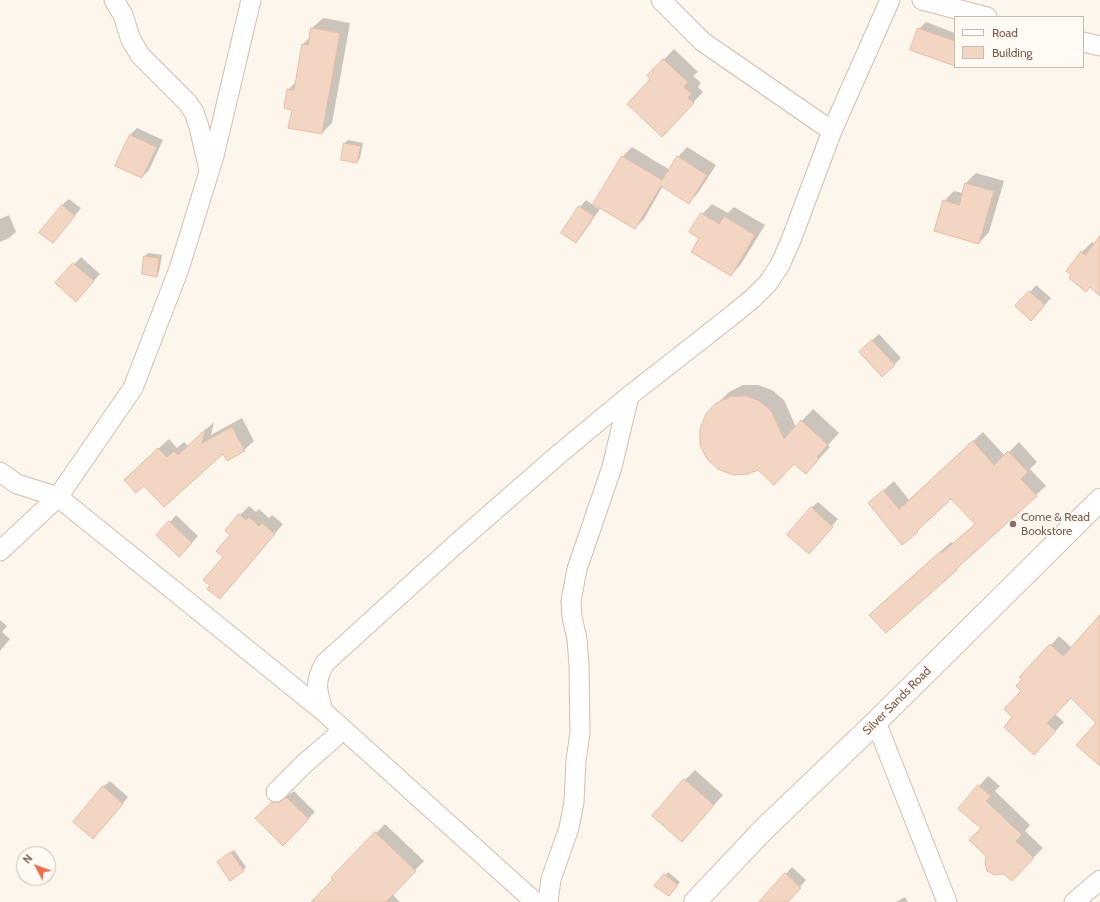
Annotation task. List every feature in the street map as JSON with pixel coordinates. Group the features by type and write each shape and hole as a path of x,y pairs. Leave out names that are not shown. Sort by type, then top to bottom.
{"street":[{"path":"114,0 123,15 131,40 140,55 187,102 194,112 209,171"},
{"path":"0,551 58,497 133,388 179,269 214,156 250,0"},
{"path":"661,0 703,42 832,131"},
{"path":"322,710 317,684 319,673 325,663 456,544 558,455 629,396 752,299 768,283 780,265 791,240 832,131 890,0"},
{"path":"922,0 983,16"},
{"path":"1084,42 1100,46"},
{"path":"548,902 551,879 569,828 574,802 576,760 580,734 579,665 571,600 577,569 612,468 629,396"},
{"path":"0,472 18,484 58,497 322,710 535,902"},
{"name":"Silver Sands Road","path":"695,902 764,829 876,722 1100,500"},
{"path":"876,722 947,902"},
{"path":"276,792 342,729"},
{"path":"1074,902 1100,880"}],"building":[{"path":"311,28 340,33 322,134 288,128 292,110 284,108 287,89 294,90 302,44 308,45"},
{"path":"918,28 954,41 954,66 910,50"},
{"path":"663,59 688,82 684,87 692,94 688,98 694,103 662,137 627,104 650,79 647,76"},
{"path":"130,135 157,147 142,178 115,166"},
{"path":"344,143 361,146 357,163 341,160"},
{"path":"622,156 662,180 677,156 707,175 689,204 661,186 635,229 593,204"},
{"path":"965,183 994,191 979,244 934,231 943,200 959,205"},
{"path":"62,205 75,216 53,243 39,233"},
{"path":"579,206 594,216 576,243 561,233"},
{"path":"701,213 719,224 724,216 755,235 731,276 691,252 699,238 689,232"},
{"path":"1100,236 1100,296 1090,287 1086,292 1069,278 1071,275 1066,271 1081,251 1085,255"},
{"path":"144,256 159,258 157,277 142,274"},
{"path":"73,263 94,281 76,302 55,283"},
{"path":"1029,291 1045,305 1031,321 1015,306"},
{"path":"872,340 895,365 882,377 859,352"},
{"path":"746,396 760,401 772,412 784,439 801,420 828,445 817,457 819,459 806,474 794,464 774,485 758,470 748,474 733,475 718,469 707,459 700,445 700,429 706,414 716,403 730,397"},
{"path":"232,427 245,451 227,461 223,454 164,507 144,486 136,493 124,480 158,448 167,457 174,451 178,455 206,429 202,443"},
{"path":"973,441 994,465 1008,451 1028,472 1021,479 1037,496 886,633 869,615 941,551 942,553 975,524 951,499 917,531 918,532 902,545 868,503 883,490 899,509"},
{"path":"811,507 833,527 809,554 787,535"},
{"path":"239,514 246,520 249,517 259,526 262,523 275,534 220,599 207,589 210,585 203,580 223,557 216,551 230,535 225,531"},
{"path":"169,521 192,543 179,557 156,535"},
{"path":"1100,615 1100,766 1076,745 1096,723 1071,698 1047,723 1056,731 1034,755 1004,727 1012,717 1004,709 1021,691 1016,686 1022,679 1019,677 1050,644 1063,656"},
{"path":"684,779 714,805 682,842 652,816"},
{"path":"978,785 991,796 986,801 1022,835 1016,841 1034,858 1012,881 1004,874 995,875 987,871 985,863 986,856 969,840 981,828 958,809"},
{"path":"103,786 123,804 93,839 73,822"},
{"path":"286,797 309,819 283,846 255,818 272,802 279,802"},
{"path":"375,832 416,871 386,902 311,902 333,879 331,878"},
{"path":"231,852 244,871 230,881 217,862"},
{"path":"785,873 801,888 788,902 759,902"},
{"path":"664,874 678,885 669,896 654,886"}],"place":[{"name":"Come & Read Bookstore","path":"1013,524"}]}
